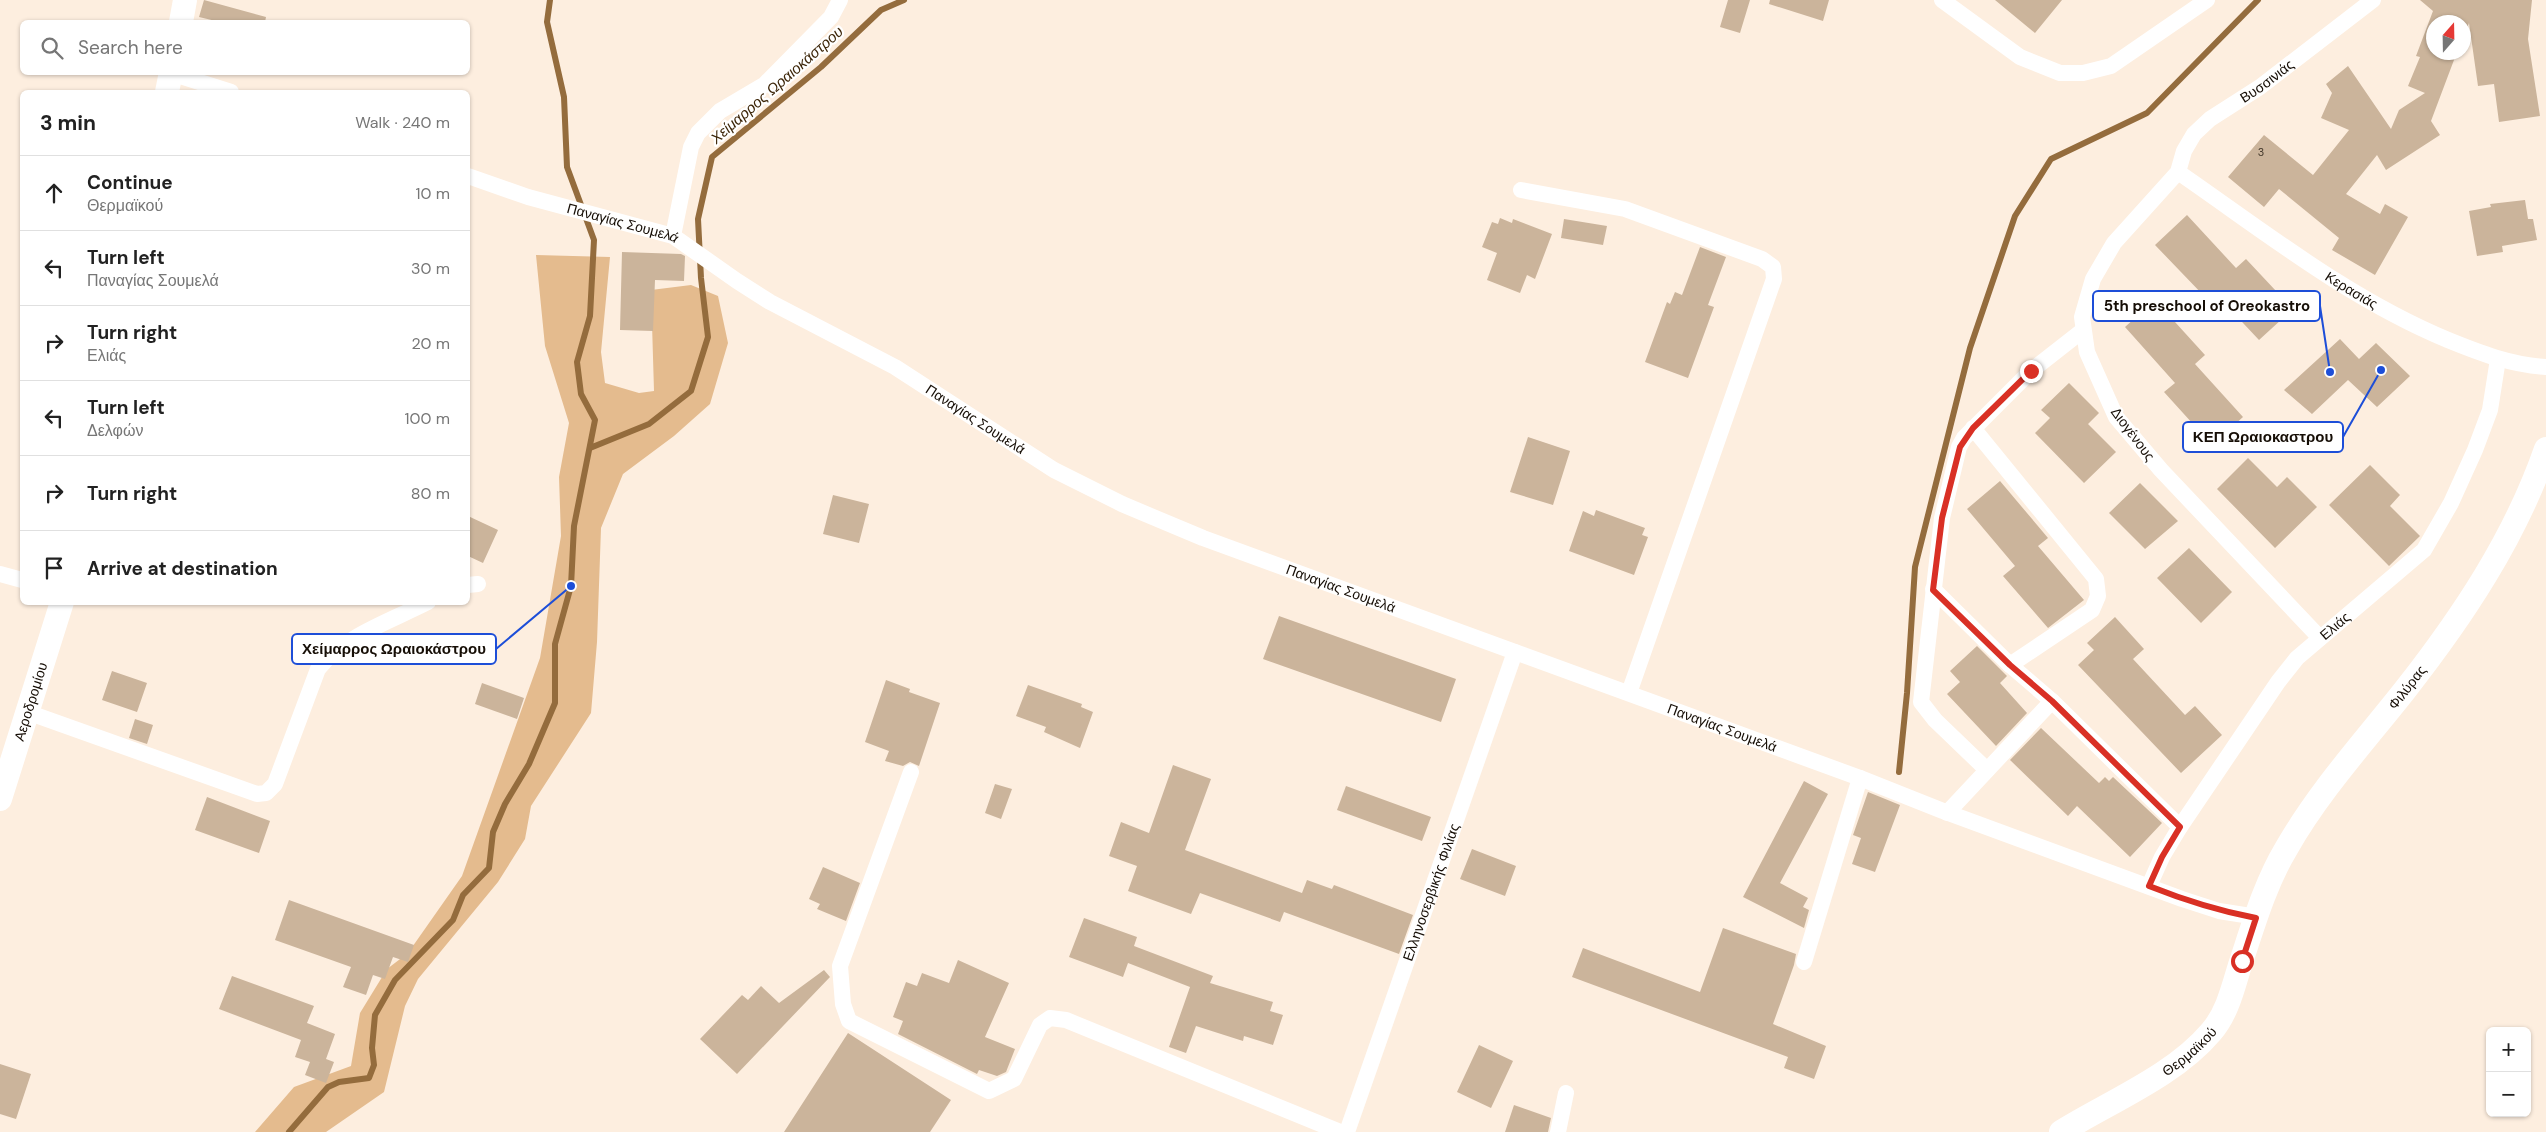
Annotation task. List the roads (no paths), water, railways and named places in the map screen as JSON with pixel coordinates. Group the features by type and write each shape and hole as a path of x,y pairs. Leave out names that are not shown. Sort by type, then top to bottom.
{"street":[{"path":"181,20 185,0"},
{"path":"673,236 691,147 698,133 720,111 764,85 831,17 840,0"},
{"path":"1942,0 2020,57 2060,72 2083,73 2111,66 2207,0"},
{"name":"Βυσσινιάς","path":"2178,172 2184,151 2194,134 2210,118 2260,87 2373,0"},
{"path":"168,90 171,75"},
{"path":"177,75 225,90"},
{"name":"Διογένους","path":"2178,172 2114,243 2093,279 2087,294 2082,317 2082,331 2087,352 2116,417 2161,470 2320,638"},
{"name":"Κερασιάς","path":"2178,172 2337,283 2407,323 2498,359 2546,368"},
{"name":"Παναγίας Σουμελά","path":"470,177 528,197 673,236 770,302 862,349 933,390 1054,470 1083,486 1203,538 1860,778 1947,813 2182,899 2219,911 2256,918"},
{"path":"1521,190 1625,209 1762,259 1773,267 1774,279 1629,693"},
{"path":"1987,770 1935,720 1921,702 1942,518 1960,447 1973,428 2031,371 2082,331"},
{"name":"Ελιάς","path":"2149,886 2162,857 2180,827 2278,682 2297,658 2424,550 2452,503 2475,450 2490,410 2498,359"},
{"path":"1973,428 2096,579 2098,596 2092,610 2010,665"},
{"name":"Φιλύρας","path":"2256,918 2284,852 2303,820 2333,779 2406,689 2476,591 2499,554 2534,484 2546,450"},
{"path":"0,574 20,579"},
{"path":"1933,590 2010,665 2052,701 2180,827"},
{"name":"Αεροδρομίου","path":"0,799 61,605"},
{"path":"26,712 256,794 266,793 275,784 318,669 341,646 422,605"},
{"name":"Ελληνοσερβικής Φιλίας","path":"1347,1132 1515,652"},
{"path":"1947,813 2052,701"},
{"path":"911,772 840,966 843,1004 848,1021 989,1090 1014,1079 1040,1025 1050,1018 1066,1020 1340,1132"},
{"path":"1804,962 1860,778"},
{"name":"Θερμαϊκού","path":"2061,1132 2167,1069 2198,1046 2213,1030 2223,1013 2256,918"},
{"path":"1558,1132 1566,1093"}],"waterway":[{"name":"Χείμαρρος Ωραιοκάστρου","path":"289,1132 328,1087 339,1082 369,1078 374,1065 372,1048 375,1015 395,980 453,920 463,895 489,868 493,832 505,804 529,764 555,703 555,644 571,586 574,526 595,420 581,394 577,362 590,316 594,240 567,167 564,97 547,22 550,0"},
{"name":"Χείμαρρος Ωραιοκάστρου","path":"590,448 649,424 691,391 708,337 701,278 698,219 712,157 821,67 881,10 904,0"},
{"path":"1899,772 1907,693 1915,567 1970,348 2015,216 2051,159 2147,113 2258,0"}],"place":[{"name":"ΚΕΠ Ωραιοκαστρου","path":"2381,370"},
{"name":"5th preschool of Oreokastro","path":"2330,372"},
{"name":"Χείμαρρος Ωραιοκάστρου","path":"571,586"}]}
